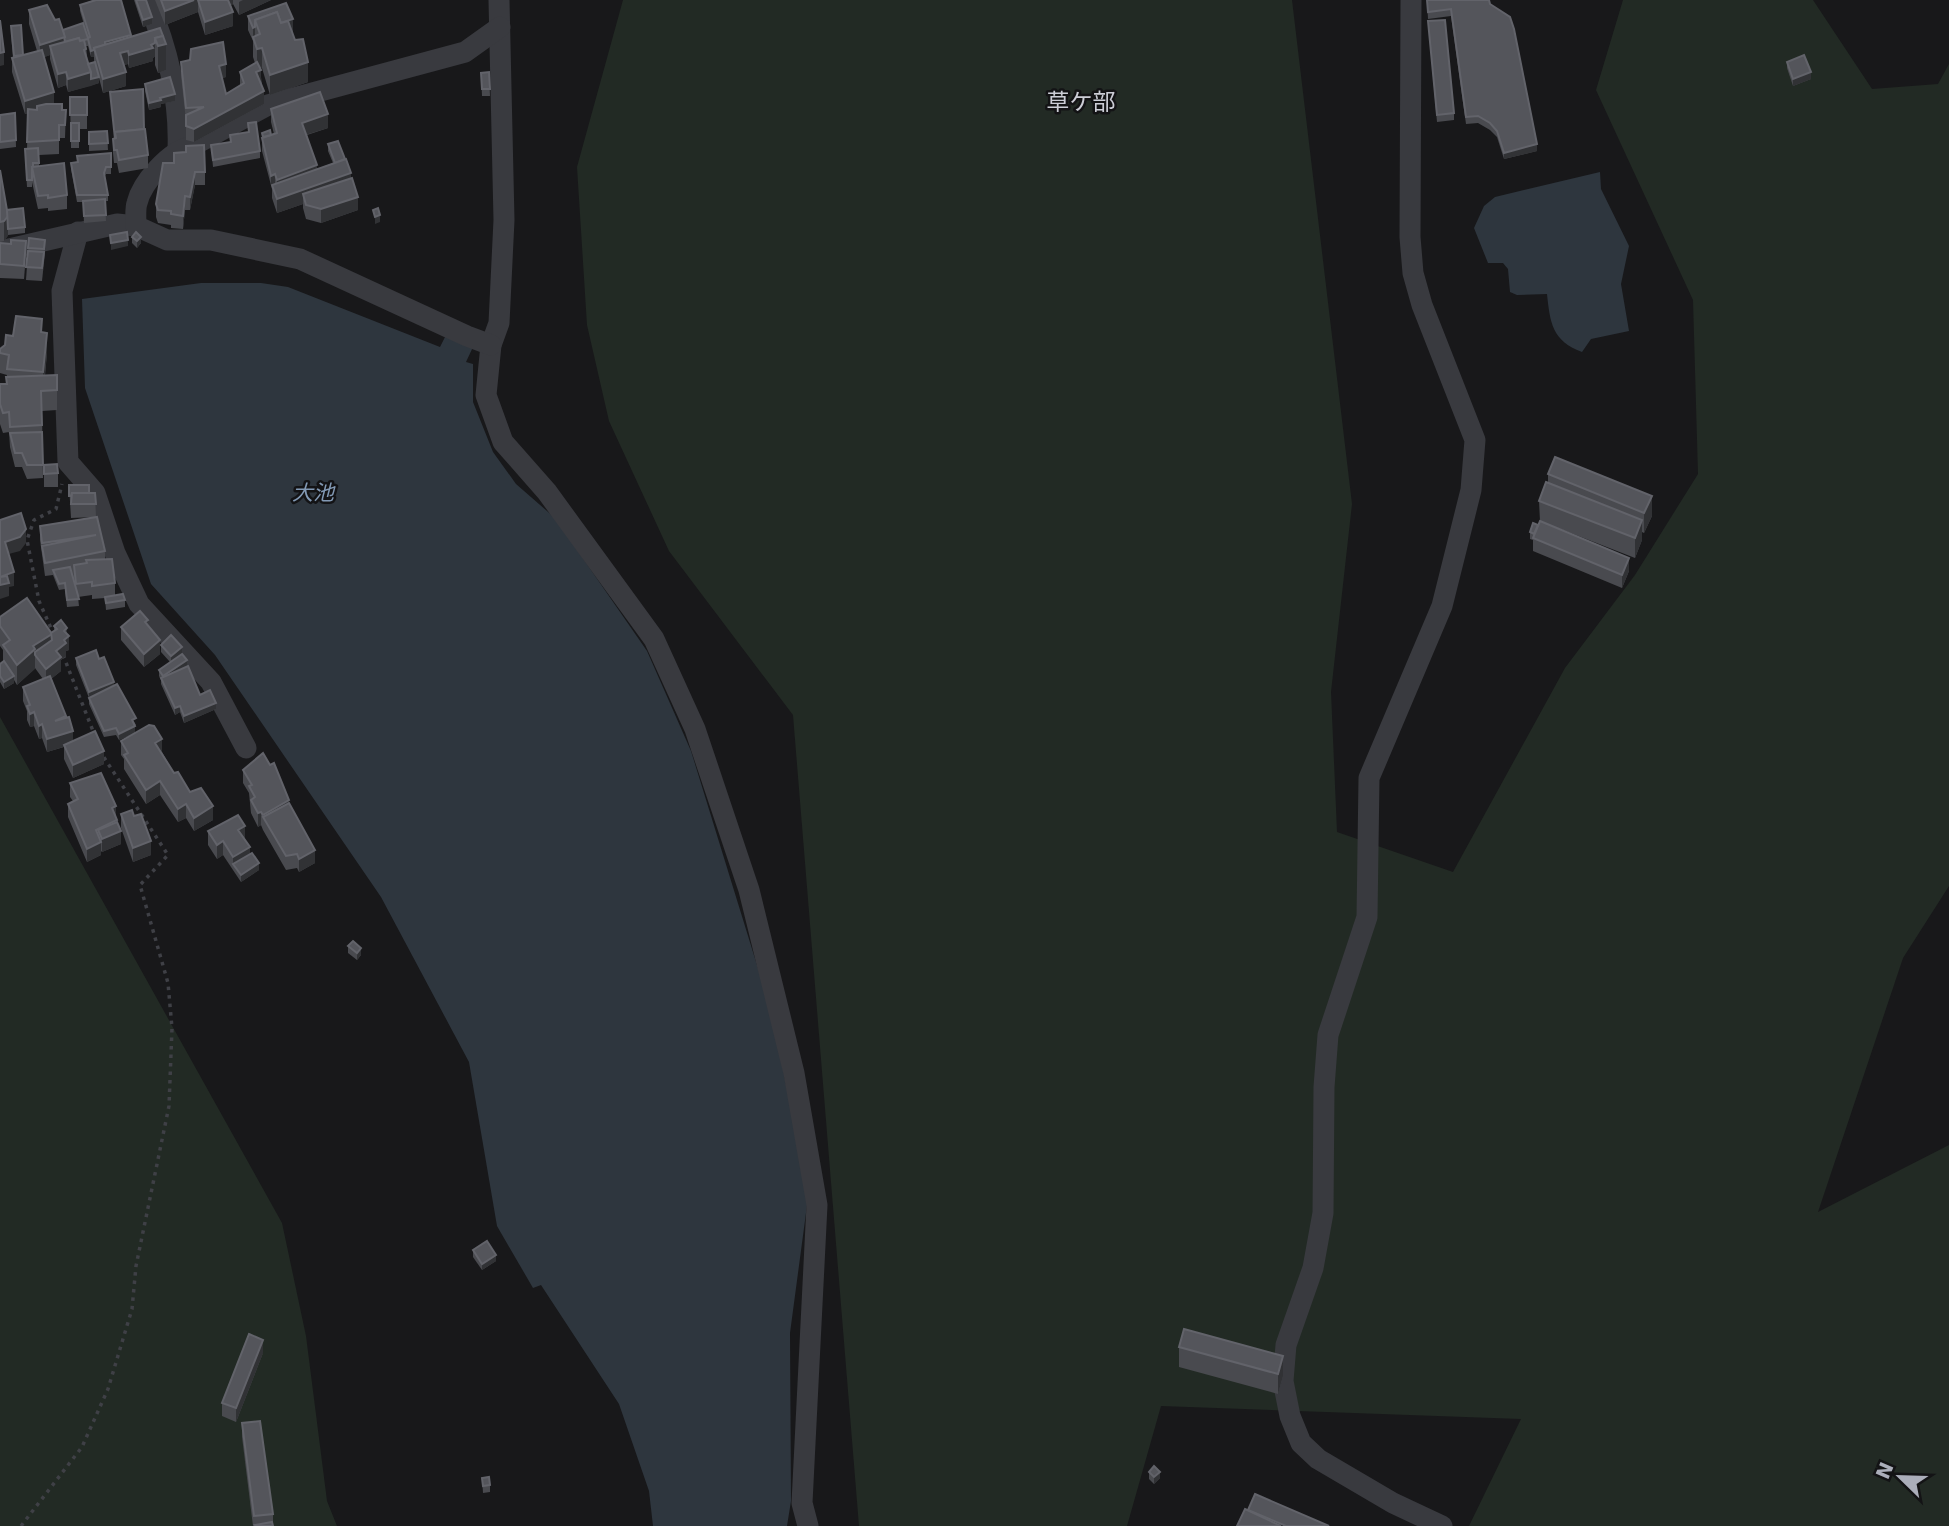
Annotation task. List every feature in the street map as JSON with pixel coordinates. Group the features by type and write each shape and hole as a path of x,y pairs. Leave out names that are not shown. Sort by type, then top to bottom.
{"street":[{"path":"147,0 158,26 179,116 178,149"},
{"path":"499,0 505,220 499,323 491,345 486,395 503,442 547,492 654,639 695,729 749,890 794,1073 817,1205 802,1503 808,1526"},
{"path":"1411,0 1410,237 1413,273 1422,305 1475,440 1471,490 1442,606 1369,778 1367,917 1328,1035 1324,1087 1324,1213 1312,1268 1286,1345 1283,1381 1290,1416 1301,1443 1318,1458 1393,1503 1442,1526"},
{"path":"136,226 137,201 162,163 178,149 191,146 268,105 465,52 500,27"},
{"path":"0,251 117,224 136,226 166,240 211,240 300,259 491,345"},
{"path":"78,232 62,291 68,462 95,493 115,552 139,604 211,682 246,748"}],"path":[{"path":"21,1526 82,1447 108,1389 132,1309 136,1266 169,1106 172,1028 168,983 140,885 168,855 104,758 39,601 27,540 34,520 56,509 68,462"}],"shaded area":[{"path":"623,0 1292,0 1352,504 1331,692 1337,832 1453,872 1565,668 1635,575 1698,474 1693,300 1596,90 1623,0 1813,0 1872,89 1938,84 1949,64 1949,886 1903,958 1818,1212 1949,1145 1949,1526 1469,1526 1521,1419 1161,1406 1127,1526 859,1526 793,715 669,551 609,421 587,325 577,167"},
{"path":"0,717 282,1223 306,1336 327,1501 337,1526 0,1526"}],"water":[{"path":"1600,172 1601,189 1629,246 1621,284 1629,331 1591,339 1582,352 1564,342 1554,329 1547,294 1517,295 1510,292 1508,269 1503,263 1488,263 1474,228 1484,206 1495,197"},
{"name":"大池","path":"201,283 261,283 288,287 440,347 446,335 473,347 466,362 473,364 473,402 493,452 516,484 555,518 647,651 691,751 773,1017 808,1198 790,1333 791,1501 787,1526 653,1526 649,1491 619,1404 541,1285 533,1288 497,1226 469,1062 381,897 215,655 151,584 85,388 82,299"}],"building":[{"path":"96,0 121,0 131,35 105,42 105,45 91,51 88,39 80,41 79,38 65,42 63,30 83,23 88,38 90,37 80,5"},
{"path":"136,0 146,0 152,17 143,20"},
{"path":"161,0 194,0 165,11"},
{"path":"198,0 228,0 233,12 205,22"},
{"path":"1427,0 1489,0 1490,4 1510,17 1537,144 1504,153 1497,131 1490,123 1478,116 1466,117 1451,9 1428,12"},
{"path":"286,3 293,19 281,23 277,12 255,20 253,28 248,16"},
{"path":"47,5 55,20 59,19 65,37 40,45 29,10"},
{"path":"277,12 281,23 288,21 295,40 303,39 308,62 270,75 262,48 257,49 253,37 260,34 255,20"},
{"path":"0,20 4,52 0,53"},
{"path":"1445,20 1454,113 1437,115 1428,21"},
{"path":"21,25 23,55 14,56 11,26"},
{"path":"160,28 163,36 155,38 155,43 151,45 153,48 129,55 128,51 120,53 126,72 103,79 94,48"},
{"path":"163,36 166,44 158,46 155,38"},
{"path":"79,38 80,41 84,40 84,50 91,72 68,79 66,72 58,74 50,46"},
{"path":"223,42 226,64 219,66 226,94 244,83 240,72 257,62 261,70 256,72 264,91 194,129 186,126 186,115 204,107 186,108 181,62 190,60 191,49"},
{"path":"42,50 54,92 25,101 12,58"},
{"path":"1804,55 1811,72 1793,79 1787,62"},
{"path":"95,62 99,77 91,79 88,64"},
{"path":"489,72 490,89 482,89 481,73"},
{"path":"170,77 175,94 149,103 145,84"},
{"path":"143,89 144,129 115,132 115,139 110,92"},
{"path":"320,92 328,114 302,123 317,165 277,180 275,174 271,176 262,138 277,133 271,109"},
{"path":"70,97 87,97 87,115 70,115"},
{"path":"62,104 62,110 66,110 65,125 59,125 59,140 27,142 28,109 37,110 37,106"},
{"path":"15,113 16,140 0,142 0,115"},
{"path":"256,122 260,151 213,160 211,145 231,142 230,135 249,132 248,123"},
{"path":"71,123 79,123 79,141 71,141"},
{"path":"145,129 148,155 119,160 117,150 114,150 115,132"},
{"path":"270,130 271,135 263,137 262,133"},
{"path":"107,131 108,143 89,144 89,132"},
{"path":"338,141 345,159 335,163 328,144"},
{"path":"204,145 205,172 195,172 190,197 185,196 183,216 158,210 156,204 163,163 174,163 174,153 186,152 186,146"},
{"path":"38,148 39,163 33,163 32,180 27,180 25,149"},
{"path":"111,153 111,167 106,167 104,173 108,195 77,195 71,163 78,162 77,156"},
{"path":"346,159 351,173 277,199 272,185"},
{"path":"64,163 67,195 48,198 48,195 38,196 32,167"},
{"path":"0,170 8,216 0,222"},
{"path":"352,178 358,197 321,209 306,205 303,194"},
{"path":"105,199 106,215 84,216 83,201"},
{"path":"23,208 25,227 8,229 7,210"},
{"path":"378,208 380,215 375,217 373,210"},
{"path":"127,232 128,240 111,243 110,235"},
{"path":"136,232 141,237 137,241 132,237"},
{"path":"29,238 45,240 44,249 28,248"},
{"path":"11,240 26,241 24,266 0,264 0,243 11,244"},
{"path":"28,251 44,252 42,268 26,267"},
{"path":"16,316 42,319 41,332 47,333 43,372 7,369 9,355 0,353 0,349 5,345 6,335 13,336"},
{"path":"57,375 57,390 41,391 42,425 10,427 9,412 3,413 0,404 0,384 7,384 6,377"},
{"path":"42,432 43,465 27,465 22,453 15,453 10,433"},
{"path":"1555,457 1652,496 1644,513 1548,474"},
{"path":"57,464 58,473 44,474 44,465"},
{"path":"1546,482 1642,520 1635,538 1539,501"},
{"path":"69,485 89,485 89,493 72,493 69,496"},
{"path":"72,493 95,493 96,504 71,504"},
{"path":"21,513 26,529 20,537 5,542 14,572 0,577 0,520"},
{"path":"97,517 105,551 45,563 42,546 96,535 42,543 40,526"},
{"path":"1540,521 1629,558 1622,575 1533,538"},
{"path":"1533,523 1538,525 1534,534 1530,532"},
{"path":"112,559 115,583 92,586 92,582 76,584 74,565 87,563 86,560"},
{"path":"70,567 79,599 67,600 65,583 59,584 53,570"},
{"path":"7,576 9,583 0,585 0,577"},
{"path":"123,594 125,600 106,603 105,597"},
{"path":"27,598 52,634 33,646 35,649 17,665 3,645 10,640 0,626 0,617"},
{"path":"140,611 148,620 145,622 160,640 144,654 121,627"},
{"path":"61,620 67,628 64,631 69,636 64,640 66,643 56,651 61,657 46,669 35,652 52,640 51,633 57,629 54,626"},
{"path":"171,635 182,647 171,656 161,645"},
{"path":"96,650 99,659 104,657 114,682 89,692 76,658"},
{"path":"182,654 187,660 163,676 159,670"},
{"path":"4,661 14,676 4,682 0,676 0,664"},
{"path":"188,666 200,695 210,690 216,703 184,716 180,706 175,708 161,678"},
{"path":"50,676 66,716 55,721 69,717 73,731 47,739 34,712 30,714 27,706 30,705 23,687"},
{"path":"117,684 136,718 132,720 135,726 119,734 116,728 104,731 89,698"},
{"path":"149,725 154,726 162,739 155,743 174,773 178,772 190,792 201,788 213,806 194,818 186,804 178,809 160,781 146,790 124,755 128,753 121,741"},
{"path":"95,731 104,751 73,765 64,745"},
{"path":"263,753 270,765 274,763 289,800 263,815 258,813 251,800 255,797 249,786 252,785 243,770"},
{"path":"101,773 116,806 112,808 117,820 96,830 101,842 87,849 68,804 78,799 70,783"},
{"path":"289,803 315,850 299,859 297,854 286,856 263,817"},
{"path":"132,810 134,816 141,814 151,841 133,848 121,814"},
{"path":"238,815 245,826 238,830 250,847 233,857 223,841 217,845 208,831"},
{"path":"117,822 121,831 102,839 98,830"},
{"path":"252,853 259,863 241,875 233,864"},
{"path":"353,941 361,948 357,953 348,946"},
{"path":"487,1241 496,1255 482,1264 473,1250"},
{"path":"1184,1329 1283,1356 1278,1374 1179,1347"},
{"path":"249,1334 263,1340 236,1408 222,1403"},
{"path":"260,1421 273,1514 254,1516 242,1423"},
{"path":"1154,1466 1160,1472 1154,1477 1149,1472"},
{"path":"489,1477 490,1485 483,1486 482,1478"},
{"path":"1255,1494 1329,1526 1286,1526 1248,1510"},
{"path":"1245,1509 1281,1526 1237,1526"},
{"path":"272,1522 273,1526 255,1525"}],"district":[{"name":"草ケ部","path":"1081,102"}]}
